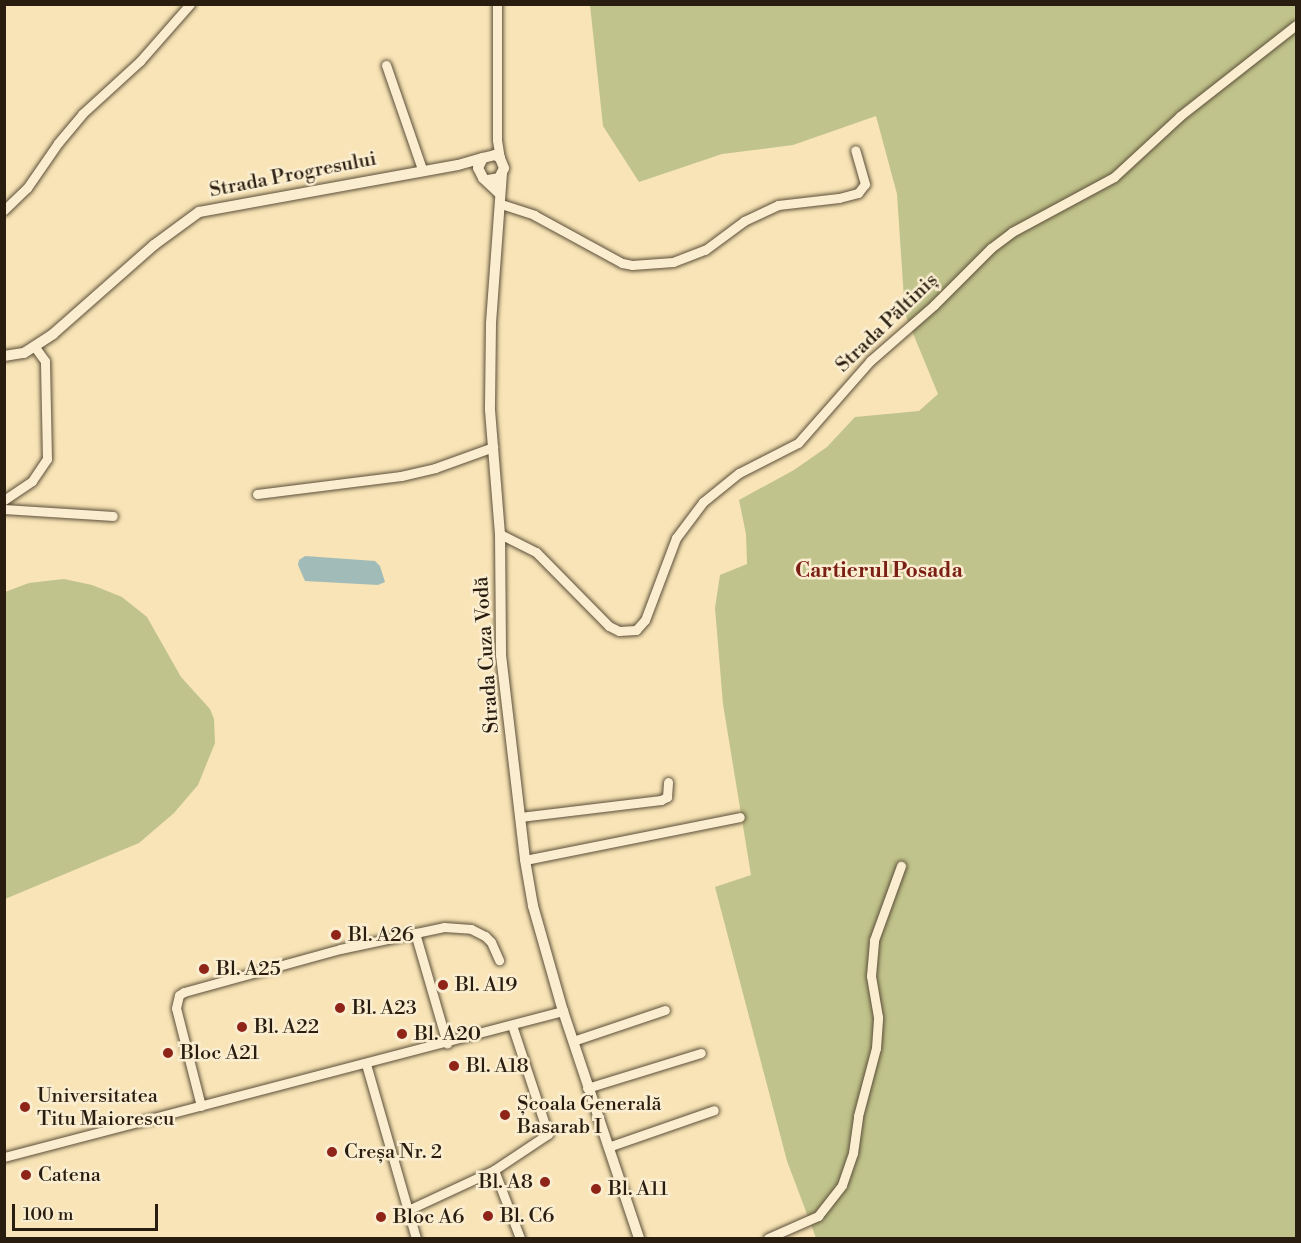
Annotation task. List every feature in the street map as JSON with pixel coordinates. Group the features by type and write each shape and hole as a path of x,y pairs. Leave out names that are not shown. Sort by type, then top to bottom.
{"street":[{"path":"4,210 27,188 58,143 82,114 140,60 190,4"},
{"path":"497,4 497,140 490,157 478,168 500,198 622,263 632,265 673,262 705,249 744,221 778,205 839,198 858,193 865,184 855,150"},
{"name":"Strada Păltiniș","path":"500,534 536,552 609,626 619,631 636,630 645,620 676,538 703,502 739,473 798,443 870,361 934,305 991,248 1012,232 1114,177 1180,116 1296,25"},
{"path":"386,65 422,169"},
{"name":"Strada Cuza Vodă","path":"490,157 504,168 491,324 490,389 500,534 501,655 525,860 533,906 563,1011 639,1239"},
{"name":"Strada Progresului","path":"4,356 24,353 35,347 180,223 199,212 422,169 458,165 490,157"},
{"name":"Strada Progresului","path":"458,165 484,177"},
{"path":"484,177 499,178 502,173"},
{"path":"4,500 32,481 47,459 45,361 35,347"},
{"path":"257,494 401,476 435,468 493,447"},
{"path":"4,509 113,516"},
{"path":"520,817 661,800 667,797 668,782"},
{"path":"525,860 740,818"},
{"path":"768,1239 818,1216 842,1185 853,1153 858,1116 876,1048 878,1017 871,976 874,940 901,866"},
{"path":"201,1106 176,1008 179,995 196,988 340,949 444,927 471,929 491,942 499,960"},
{"path":"415,933 447,1043"},
{"path":"573,1041 665,1010"},
{"path":"4,1158 563,1011"},
{"path":"408,1210 494,1170 548,1134 549,1131 512,1025"},
{"path":"587,1088 701,1053"},
{"path":"366,1064 416,1239"},
{"path":"608,1147 714,1110"},
{"path":"494,1170 520,1239"}],"green space":[{"path":"590,5 1296,5 1296,1238 816,1238 787,1161 715,887 751,875 723,704 715,608 720,575 747,564 746,534 739,500 794,470 827,447 855,417 919,411 938,394 905,314 897,194 876,116 793,145 722,154 639,182 603,126"},
{"path":"64,579 92,585 122,597 147,617 181,677 210,709 214,719 215,743 198,785 174,813 139,843 5,899 5,592 29,583"}],"water":[{"path":"305,556 375,561 380,566 385,582 378,585 305,581 298,565 299,560"}],"place":[{"name":"Bl. A26","path":"336,935"},
{"name":"Bl. A25","path":"204,969"},
{"name":"Bl. A19","path":"443,985"},
{"name":"Bl. A23","path":"340,1008"},
{"name":"Bl. A22","path":"242,1027"},
{"name":"Bl. A20","path":"402,1034"},
{"name":"Bloc A21","path":"168,1053"},
{"name":"Bl. A18","path":"454,1066"},
{"name":"Universitatea Titu Maiorescu","path":"25,1107"},
{"name":"Școala Generală Basarab I","path":"505,1115"},
{"name":"Creșa Nr. 2","path":"332,1152"},
{"name":"Catena","path":"26,1175"},
{"name":"Bl. A8","path":"545,1182"},
{"name":"Bl. A11","path":"596,1189"},
{"name":"Bl. C6","path":"488,1216"},
{"name":"Bloc A6","path":"381,1217"}],"district":[{"name":"Cartierul Posada","path":"879,571"}]}
